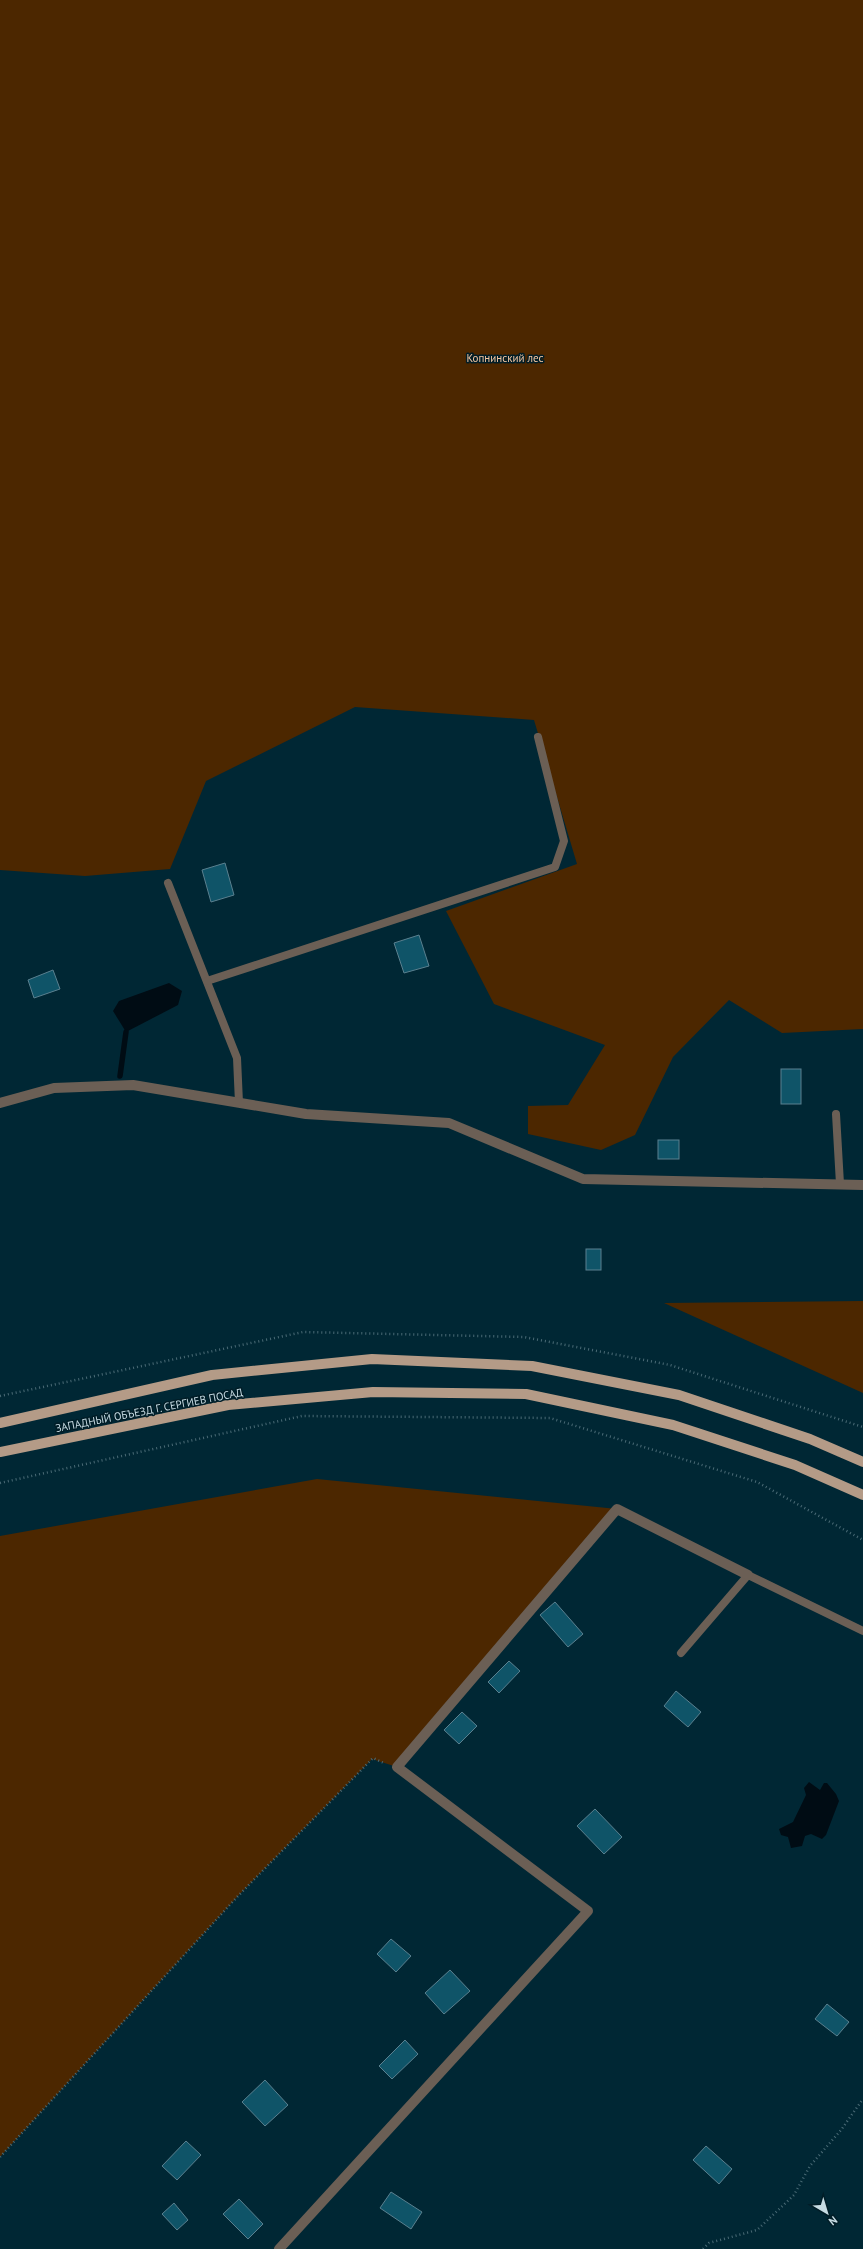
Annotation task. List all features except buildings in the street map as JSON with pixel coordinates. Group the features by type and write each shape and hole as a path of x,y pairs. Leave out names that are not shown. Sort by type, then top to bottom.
{"main road":[{"name":"ЗАПАДНЫЙ ОБЪЕЗД Г. СЕРГИЕВ ПОСАД","path":"0,1423 212,1375 372,1359 532,1366 679,1395 810,1439 863,1462"},
{"name":"ЗАПАДНЫЙ ОБЪЕЗД Г. СЕРГИЕВ ПОСАД","path":"0,1452 228,1405 373,1392 526,1394 673,1425 795,1465 863,1495"}],"street":[{"path":"0,1103 54,1088 133,1085 306,1114 449,1122 583,1179 863,1185"},
{"path":"279,2249 588,1911 397,1767 617,1509 748,1575"}],"lane":[{"path":"207,981 555,866 564,841 538,736"},
{"path":"168,883 237,1058 238,1103"},
{"path":"836,1114 840,1184"},
{"path":"681,1653 748,1575 863,1631"}],"path":[{"path":"0,1483 302,1416 550,1418 757,1482 863,1540"},
{"path":"0,2157 237,1897 373,1758 397,1767"},
{"path":"703,2249 709,2243 757,2230 794,2195 810,2166 841,2130 863,2099"}],"green space":[{"name":"Копнинский лес","path":"0,0 863,0 863,1029 782,1033 729,1000 673,1057 635,1135 601,1150 528,1134 528,1106 568,1105 605,1045 494,1004 446,911 577,864 534,720 355,707 206,781 170,869 85,876 0,870"},
{"path":"863,1301 863,1393 664,1303"},
{"path":"317,1479 617,1509 397,1767 372,1759 237,1897 0,2157 0,1536"}],"shaded area":[{"path":"169,983 182,991 178,1005 126,1032 113,1011 119,1001"},
{"path":"809,1782 820,1790 824,1783 827,1783 836,1794 839,1801 826,1835 822,1839 811,1834 805,1836 802,1846 791,1848 788,1837 781,1835 779,1829 793,1822 806,1795 804,1788"}],"waterway":[{"path":"120,1076 126,1032"}]}
